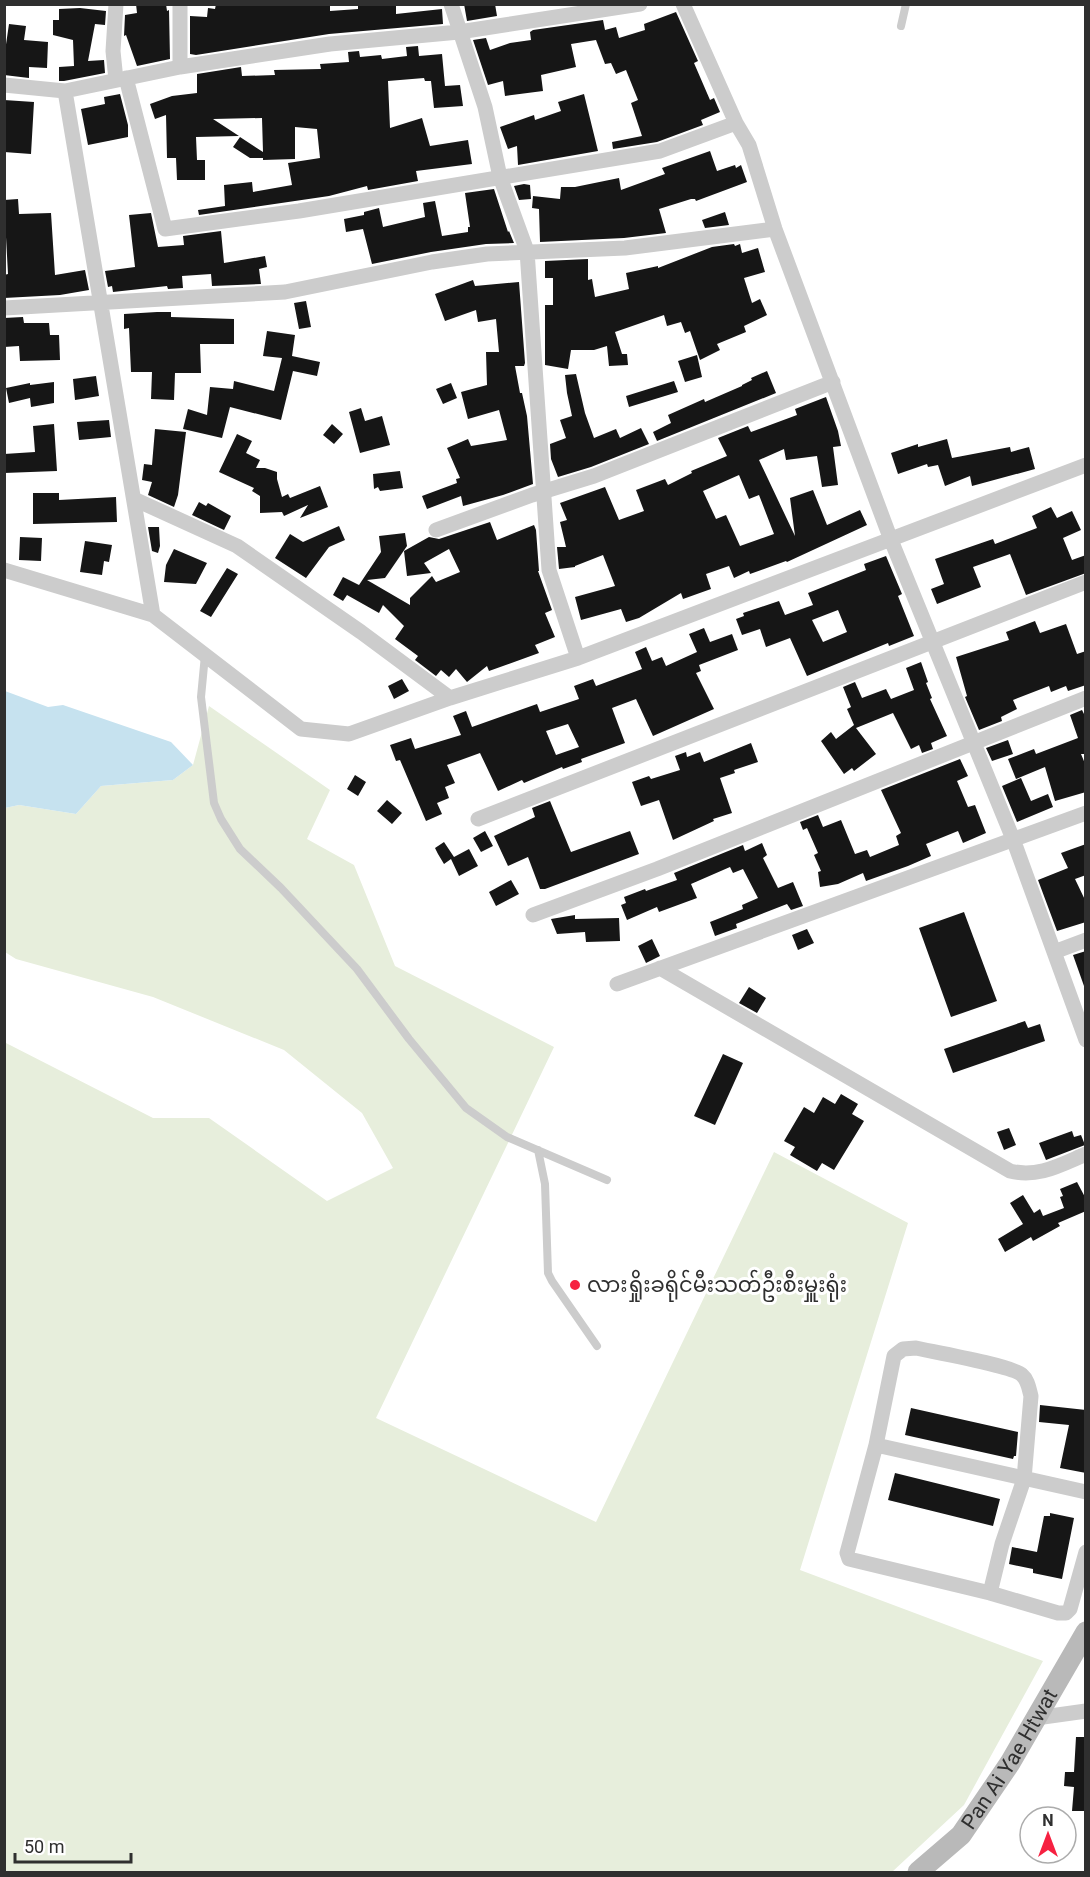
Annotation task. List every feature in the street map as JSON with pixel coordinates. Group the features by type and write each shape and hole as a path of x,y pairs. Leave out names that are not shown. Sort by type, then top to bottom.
{"street":[{"path":"116,4 113,51 165,229 299,212 660,151 736,123"},
{"path":"180,4 180,67"},
{"path":"451,4 485,107 500,177 527,251 549,570 578,658"},
{"path":"4,85 65,90 180,67 330,44 459,32 640,4"},
{"path":"683,4 736,123 749,145 775,229 891,540 1013,838 1086,1041"},
{"path":"65,90 153,615"},
{"path":"4,308 285,292 432,262 487,254 624,248 775,229"},
{"path":"436,530 594,476 833,382"},
{"path":"4,570 153,615 301,729 349,734 450,698 578,658 1086,465"},
{"path":"134,499 237,546 361,632 450,698"},
{"path":"478,819 1086,582"},
{"path":"533,915 1086,698"},
{"path":"617,984 1086,813"},
{"path":"1054,952 1086,940"},
{"path":"660,968 1010,1171 1023,1174 1042,1173 1086,1154"},
{"path":"990,1593 1002,1544 1024,1479 1031,1396 1029,1385 1022,1374 1007,1368 916,1348 903,1349 894,1356 876,1445 847,1553 849,1559 990,1593 1058,1613 1066,1613 1070,1609 1086,1552"},
{"path":"876,1445 1086,1492"},
{"name":"Pan Ai Yae Htwat","path":"927,1870 961,1834 1010,1763 1086,1632"},
{"path":"1036,1718 1086,1711"}],"lane":[{"path":"901,26 906,4"},
{"path":"204,655 201,697 214,803 220,819 240,849 282,888 357,969 409,1039 466,1108 507,1137 607,1180"},
{"path":"538,1150 545,1184 548,1273 597,1346"}],"green space":[{"path":"209,706 330,790 307,839 354,865 395,966 554,1047 376,1418 596,1522 774,1152 908,1223 800,1570 1043,1661 964,1805 892,1872 5,1872 4,1042 153,1118 209,1118 327,1201 393,1168 362,1113 284,1050 153,997 16,959 5,952 5,808 19,805 76,814 101,786 173,780 193,765"}],"water":[{"path":"5,691 48,707 63,705 171,742 193,765 173,780 101,786 76,814 19,805 5,808"}],"building":[{"path":"136,4 166,4 167,11 169,10 170,59 137,66 126,35 124,36 125,15 137,13"},
{"path":"216,4 274,6 274,4 330,4 330,11 358,9 358,6 396,4 396,14 442,9 443,24 329,34 196,55 190,54 190,16 207,17 208,8 215,9"},
{"path":"464,4 495,4 497,16 467,21"},
{"path":"80,8 106,11 105,25 95,24 88,61 104,60 105,73 59,81 59,67 74,66 73,40 53,35 53,20 59,20 59,9"},
{"path":"676,12 698,61 694,63 710,100 714,98 720,112 701,120 703,125 657,142 613,149 612,142 642,136 631,103 638,100 626,70 616,74 611,63 605,64 596,40 571,44 576,67 541,75 543,91 505,96 503,81 488,85 473,40 486,38 490,50 510,43 531,40 530,32 533,30 603,20 605,30 616,27 619,38 645,30 644,24"},
{"path":"9,24 26,26 24,40 48,42 47,68 29,67 29,78 4,75"},
{"path":"418,46 419,56 442,54 445,86 460,85 463,106 434,108 431,81 425,81 424,78 388,81 390,128 422,118 430,146 468,140 472,164 416,171 418,181 368,190 367,186 329,196 199,215 198,210 225,206 224,185 252,182 253,192 292,185 288,163 320,158 317,129 295,127 295,159 263,160 263,158 250,158 233,147 240,137 263,152 262,118 213,119 239,136 196,137 197,160 205,160 205,180 177,180 176,158 167,158 166,115 155,119 150,104 172,96 197,93 197,74 241,67 242,76 275,75 274,70 321,69 320,64 349,62 348,52 359,51 360,57 381,55 382,59 407,56 406,47"},
{"path":"120,94 128,125 128,137 88,145 81,109 105,104 104,97"},
{"path":"584,94 598,151 518,165 517,146 508,149 500,127 534,115 535,120 561,111 558,102"},
{"path":"4,100 34,102 31,154 4,152"},
{"path":"710,151 717,171 741,165 747,182 696,201 691,199 659,209 666,233 624,238 540,242 539,209 532,208 533,196 560,199 561,187 575,187 619,178 621,190 665,174 662,168"},
{"path":"530,185 531,199 519,200 514,186"},
{"path":"494,189 508,232 514,243 486,244 431,252 372,264 363,229 346,232 344,219 364,215 364,212 379,208 383,227 425,217 423,203 435,201 442,236 468,232 468,227 470,227 465,193"},
{"path":"18,199 19,214 51,213 55,275 85,270 89,290 60,295 4,298 4,275 8,274 4,200"},
{"path":"725,212 729,225 705,228 702,220"},
{"path":"151,213 158,247 184,245 183,236 221,231 224,263 265,256 267,267 259,269 261,284 212,286 211,274 182,276 183,288 168,289 167,286 113,292 112,286 108,287 105,271 135,267 129,215"},
{"path":"734,244 735,246 740,244 742,253 758,248 765,272 744,278 752,303 760,299 767,315 744,326 746,332 717,344 720,350 700,360 690,331 685,333 681,322 667,326 664,315 615,332 622,354 627,354 628,365 609,366 607,346 594,350 571,350 568,369 545,365 545,305 553,305 553,278 545,278 545,261 588,259 588,280 592,279 595,297 629,289 626,273 658,266 658,268 712,247"},
{"path":"473,280 475,286 519,282 525,363 524,366 515,366 527,416 533,484 463,506 461,496 427,509 422,496 457,483 456,479 460,478 447,448 468,439 471,446 507,440 499,410 468,419 461,392 487,385 486,352 499,352 496,319 478,322 476,310 445,321 435,294"},
{"path":"306,301 311,327 299,329 294,303"},
{"path":"171,312 171,317 234,319 234,344 200,344 201,373 175,373 174,400 151,399 152,372 131,372 129,328 124,329 124,314"},
{"path":"23,317 24,323 49,323 50,335 59,335 60,360 20,361 19,346 4,347 4,318"},
{"path":"267,331 295,335 292,356 320,362 317,376 293,371 281,420 230,407 222,438 183,429 188,409 207,415 210,387 233,389 234,381 274,391 282,358 263,356"},
{"path":"697,355 702,377 685,382 678,361"},
{"path":"767,371 776,393 657,441 653,432 671,423 668,415 742,386 752,380 751,378"},
{"path":"576,374 585,413 594,438 616,429 620,438 641,428 649,444 591,467 558,477 551,459 550,444 566,438 560,420 572,416 565,375"},
{"path":"96,376 99,396 75,400 73,379"},
{"path":"674,381 678,392 629,407 626,396"},
{"path":"54,382 54,403 31,407 30,398 9,403 6,388 30,383 30,385"},
{"path":"451,383 457,398 443,404 436,389"},
{"path":"826,397 841,446 833,447 838,485 822,487 817,456 786,460 784,449 759,460 795,536 790,498 813,490 827,525 860,510 867,525 787,562 750,574 749,571 734,578 729,566 706,574 711,589 683,599 681,593 639,618 626,622 621,609 581,620 575,597 615,586 603,555 575,567 559,569 557,547 566,547 560,522 567,520 560,503 605,487 619,520 644,511 636,490 665,479 668,485 692,473 691,471 727,456 718,438 748,426 751,432 797,415 795,409","holes":["739,475 749,499 759,495 774,534 740,546 726,515 716,519 703,491"]},
{"path":"361,408 365,421 382,416 390,445 360,453 349,412"},
{"path":"109,420 111,437 79,440 77,422"},
{"path":"54,424 57,471 4,473 4,454 35,452 33,426"},
{"path":"332,424 343,434 334,444 323,435"},
{"path":"155,429 186,432 178,495 174,507 148,495 152,482 142,480 144,464 152,465"},
{"path":"237,434 252,441 246,453 260,460 256,468 277,472 282,497 288,494 290,498 320,486 328,507 300,518 308,505 284,516 282,512 260,513 260,496 252,491 254,488 219,472"},
{"path":"947,439 952,458 1010,447 1011,452 1029,447 1035,469 972,486 970,476 945,486 938,465 928,467 927,464 898,474 891,453 918,444 918,447"},
{"path":"400,471 403,488 380,491 378,487 374,489 373,474"},
{"path":"33,493 59,493 59,500 116,497 117,522 33,524"},
{"path":"199,502 206,506 208,503 231,516 224,530 192,515"},
{"path":"1051,507 1057,518 1072,511 1081,530 1063,538 1072,560 1086,555 1086,573 1026,595 1010,554 973,567 981,587 937,604 931,589 944,584 935,559 993,539 995,544 1037,528 1032,516"},
{"path":"490,522 497,540 534,525 536,530 538,571 552,610 545,613 555,637 535,645 539,653 489,671 487,666 467,682 456,669 449,677 441,670 436,676 415,660 418,656 395,639 404,626 383,605 379,613 347,595 343,601 333,595 343,577 359,585 381,552 379,536 405,533 407,546 385,578 367,580 410,605 410,598 432,576 436,582 460,572 449,549 424,563 431,573 407,576 404,551 429,537 439,539"},
{"path":"339,526 345,540 329,547 306,578 275,558 290,534 303,542"},
{"path":"148,527 159,527 158,553 152,551"},
{"path":"20,537 42,538 41,561 19,560"},
{"path":"85,541 112,545 109,562 104,561 102,575 80,572"},
{"path":"174,549 207,563 196,584 164,582 166,565"},
{"path":"886,556 902,594 898,596 914,636 889,646 888,643 807,676 790,638 766,647 760,629 742,635 736,619 744,616 743,613 779,601 785,615 813,605 808,593 866,570 864,564","holes":["838,610 847,632 823,642 812,620"]},
{"path":"227,568 238,574 211,617 200,611"},
{"path":"1035,621 1040,633 1066,624 1077,654 1086,651 1086,685 1068,691 1066,686 1051,692 1049,686 1013,700 1017,709 1001,717 1002,721 979,730 965,697 967,696 956,657 1009,640 1006,632"},
{"path":"704,628 710,642 732,634 738,650 699,665 701,671 696,673 714,709 653,736 636,699 612,708 625,743 581,759 582,762 563,769 562,767 524,783 522,780 498,791 480,753 447,765 455,783 445,787 449,798 437,803 442,814 426,821 400,760 396,761 390,745 411,738 415,749 461,735 453,716 466,711 472,727 537,704 540,712 579,699 574,686 593,679 596,686 642,669 635,652 646,647 652,661 662,657 666,666 697,652 689,634","holes":["568,724 579,747 556,755 546,731"]},
{"path":"921,662 932,698 930,699 947,736 931,743 933,749 922,753 919,745 911,749 893,713 856,728 876,754 854,771 852,768 844,774 821,741 831,732 836,739 854,725 847,709 851,707 843,687 855,682 862,698 886,689 891,699 914,690 906,668"},
{"path":"402,679 409,691 394,699 388,686"},
{"path":"1082,710 1086,718 1086,754 1081,754 1086,766 1086,792 1055,801 1045,767 1016,779 1008,759 1034,749 1036,754 1078,738 1070,715"},
{"path":"1008,740 1013,754 992,761 986,748"},
{"path":"751,743 758,762 734,770 735,773 720,778 732,813 713,819 714,821 673,840 659,800 641,806 632,782 680,770 675,756 686,752 687,757 700,752 704,762"},
{"path":"960,759 968,776 957,781 968,807 975,805 986,833 963,843 958,831 926,844 931,856 908,866 866,881 863,873 838,884 820,887 818,872 821,871 814,855 818,853 807,828 803,830 800,822 818,815 823,827 841,820 855,854 867,850 870,857 899,845 896,836 901,833 881,790"},
{"path":"355,775 366,782 358,796 347,789"},
{"path":"1021,778 1031,801 1048,794 1053,807 1017,822 1002,786"},
{"path":"387,800 402,813 392,824 377,811"},
{"path":"550,801 571,852 630,831 639,854 540,889 528,857 508,866 494,836 535,817 532,808"},
{"path":"485,831 493,846 481,852 473,838"},
{"path":"444,842 454,857 469,849 478,866 459,876 451,859 444,864 435,848"},
{"path":"762,843 767,855 763,858 778,888 793,882 803,906 791,910 787,904 736,924 737,928 715,936 710,922 743,909 742,905 758,898 743,869 733,873 730,867 691,884 697,898 659,912 657,907 627,920 621,905 626,903 624,897 677,880 674,873 743,845 745,851"},
{"path":"1086,844 1086,875 1075,879 1086,902 1086,922 1057,931 1038,880 1068,868 1061,853"},
{"path":"511,880 519,894 496,906 489,892"},
{"path":"964,912 997,1001 951,1017 919,928"},
{"path":"575,915 575,919 619,918 620,941 586,942 585,932 557,934 551,919"},
{"path":"807,929 814,943 798,950 792,935"},
{"path":"652,939 660,956 646,963 638,946"},
{"path":"1086,951 1086,986 1084,986 1073,955"},
{"path":"749,987 766,998 757,1013 739,1003"},
{"path":"1025,1021 1028,1028 1040,1024 1045,1041 953,1073 944,1049"},
{"path":"723,1054 743,1063 715,1125 694,1116"},
{"path":"841,1094 858,1104 852,1114 864,1121 834,1170 822,1163 817,1171 790,1155 795,1147 784,1141 804,1107 814,1113 823,1097 835,1104"},
{"path":"1009,1128 1016,1145 1004,1150 997,1132"},
{"path":"1072,1131 1074,1137 1081,1135 1085,1145 1046,1160 1039,1143"},
{"path":"1077,1182 1086,1199 1086,1211 1058,1223 1060,1226 1033,1241 1031,1237 1005,1252 998,1239 1023,1224 1010,1203 1023,1195 1034,1213 1040,1209 1043,1216 1064,1208 1060,1189"},
{"path":"1040,1405 1086,1410 1086,1473 1060,1468 1069,1425 1039,1422"},
{"path":"911,1408 1018,1432 1016,1456 1013,1459 905,1435"},
{"path":"895,1473 1000,1499 993,1526 888,1500"},
{"path":"1050,1513 1074,1518 1062,1579 1033,1573 1033,1569 1009,1564 1012,1547 1037,1552 1044,1516 1050,1516"},
{"path":"1076,1737 1086,1737 1086,1811 1078,1811 1078,1805 1072,1805 1074,1787 1064,1786 1065,1772 1074,1772"}],"place":[{"name":"လားရှိုးခရိုင်မီးသတ်ဦးစီးမှူးရုံး","path":"575,1285"}]}
